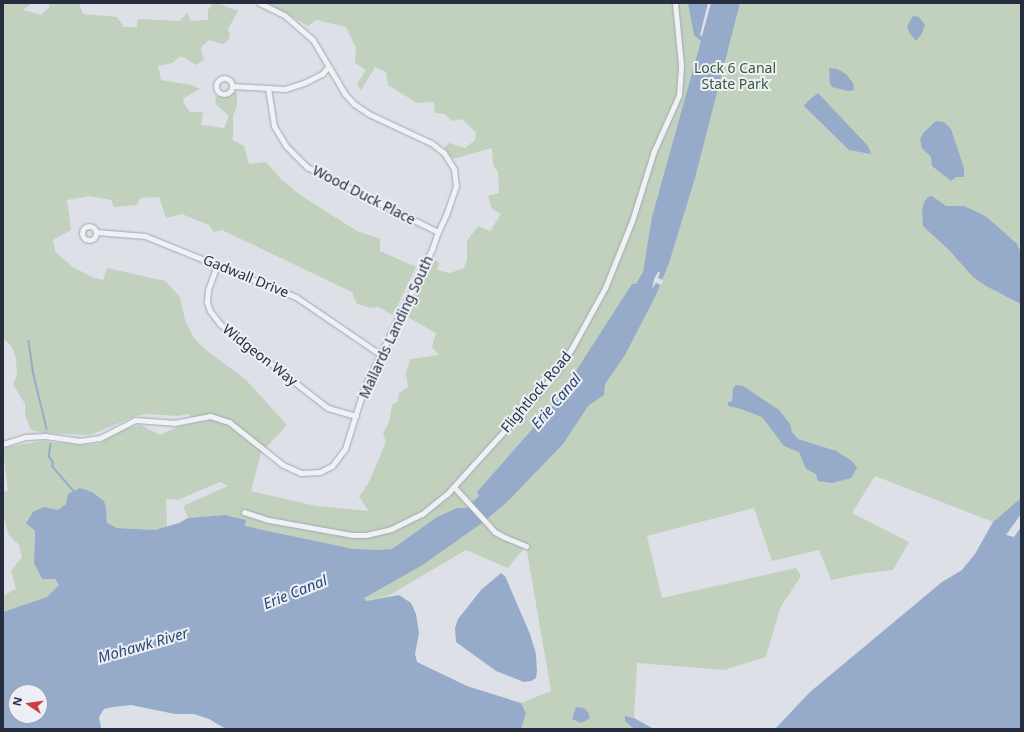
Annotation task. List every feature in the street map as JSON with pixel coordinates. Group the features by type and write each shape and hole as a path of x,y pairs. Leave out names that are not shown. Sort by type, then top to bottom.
{"street":[{"name":"Mallards Landing South","path":"3,443 26,437 79,441 100,438 135,420 174,423 210,416 229,422 283,465 301,473 320,472 332,466 345,449 364,388 432,249 446,215 456,186 454,169 444,152 431,143 369,114 354,104 345,94 313,40 284,15 259,3"},
{"name":"Flightlock Road","path":"244,512 268,520 352,535 366,535 391,529 422,514 454,486 560,367 584,328 605,288 629,228 654,151 679,95 681,65 675,3"},
{"path":"232,86 285,89 304,83 322,74 328,67"},
{"name":"Wood Duck Place","path":"268,88 274,126 286,146 307,167 438,232"},
{"name":"Gadwall Drive","path":"96,232 144,236 296,297 381,355"},
{"name":"Widgeon Way","path":"218,265 208,290 207,302 210,312 220,324 328,408 356,416"},
{"path":"454,486 495,532 526,546"}],"green space":[{"name":"Lock 6 Canal State Park","path":"3,3 32,3 23,10 41,15 49,8 49,3 79,3 83,14 117,17 124,27 137,27 138,19 180,21 187,13 191,21 208,20 208,10 212,4 220,4 238,11 228,29 230,34 229,39 223,44 209,40 202,46 201,49 204,60 196,65 181,56 172,63 158,66 161,80 192,85 200,89 184,98 183,102 190,112 203,112 201,125 224,128 229,116 216,104 215,97 237,92 237,105 233,116 233,140 244,146 249,164 266,162 282,180 300,195 357,231 380,239 380,251 416,267 393,315 378,307 371,308 357,304 352,292 222,230 214,232 209,225 182,214 166,218 159,197 140,198 137,205 114,207 111,200 90,196 67,200 71,230 53,240 55,251 71,266 92,277 103,280 107,268 165,281 180,297 185,320 194,338 206,350 245,379 287,425 261,453 251,491 316,506 369,511 359,497 369,482 386,442 383,434 389,422 392,405 398,401 399,393 408,387 406,373 410,359 439,355 432,347 436,333 406,316 433,257 439,263 437,270 450,273 464,268 467,260 467,241 478,226 490,231 501,214 492,209 488,196 499,193 498,172 493,165 492,148 453,159 444,148 449,143 465,148 475,140 476,133 462,119 452,121 445,114 435,113 434,102 417,103 388,85 386,72 375,67 361,90 357,84 366,70 355,63 356,48 346,27 316,20 308,26 268,3 1021,3 1021,498 993,522 875,476 852,513 909,542 893,570 860,574 831,580 819,550 772,561 754,508 647,536 662,598 796,568 801,576 780,608 766,657 724,670 637,663 634,718 629,716 634,729 521,729 526,713 521,703 551,691 526,546 508,568 466,550 388,596 366,601 289,535 244,526 245,520 225,515 188,518 183,506 228,486 220,482 178,500 166,499 167,527 155,530 117,528 107,524 106,508 66,504 35,531 34,554 60,585 47,597 3,612 3,596 16,589 11,571 22,557 19,545 9,535 3,515 3,492 8,491 3,448 41,441 81,445 98,444 127,428 140,425 160,435 177,427 192,423 190,414 177,416 148,414 136,416 90,435 44,433 31,430 25,415 25,404 13,384 17,375 16,359 12,347 3,338"}],"water":[{"path":"688,3 740,3 695,178 669,263 656,295 625,355 605,384 604,395 588,406 563,444 506,503 482,523 421,566 364,598 366,601 399,595 411,603 416,614 419,633 415,654 417,662 467,686 521,703 526,713 521,729 226,729 209,719 194,714 175,714 131,705 104,709 99,717 101,727 99,729 3,729 3,612 47,597 59,585 55,579 42,579 34,563 35,531 26,523 33,512 44,507 58,510 66,504 68,494 80,488 92,492 104,501 107,523 117,528 155,530 179,523 188,518 225,515 246,520 245,526 353,549 378,550 392,549 437,517 457,508 466,508 479,496 477,492 556,402 632,284 636,284 643,272 652,217 701,41 694,35"},
{"path":"913,16 919,17 925,25 921,35 916,41 909,32 907,26"},
{"path":"829,68 837,69 846,74 853,83 854,90 848,91 832,87 830,83"},
{"path":"818,93 868,146 871,154 849,150 804,106"},
{"path":"936,121 944,122 951,129 964,168 964,177 956,177 951,181 932,166 931,157 922,148 920,139 924,132"},
{"path":"932,196 946,206 964,206 988,218 1017,244 1021,253 1021,304 986,286 973,277 950,251 923,226 922,210 924,202 928,197"},
{"path":"736,385 743,386 779,410 790,424 792,432 798,439 836,451 852,461 857,468 851,478 832,483 818,481 816,474 806,469 799,452 784,446 762,417 729,406 727,403 732,401 733,388"},
{"path":"1021,498 1021,514 1006,535 1014,537 1021,527 1021,729 775,729 810,692 942,582 962,570 975,554 993,522"},
{"path":"501,573 505,576 530,634 536,654 536,678 531,681 524,682 496,671 456,642 455,628 458,619 481,590"},
{"path":"576,707 584,708 588,712 590,718 581,723 572,719"},
{"path":"625,716 634,718 654,729 634,729 625,721"}],"pier":[{"path":"708,3 711,3 702,36 700,35"},
{"path":"658,272 660,272 658,278 663,280 661,285 656,283 652,289 654,279"}],"waterway":[{"path":"29,341 33,371 47,429"},
{"path":"51,444 49,456 53,462 53,467 75,492"}],"water label":[{"name":"Erie Canal","path":"556,401"},
{"name":"Erie Canal","path":"295,592"},
{"name":"Mohawk River","path":"143,645"}]}
